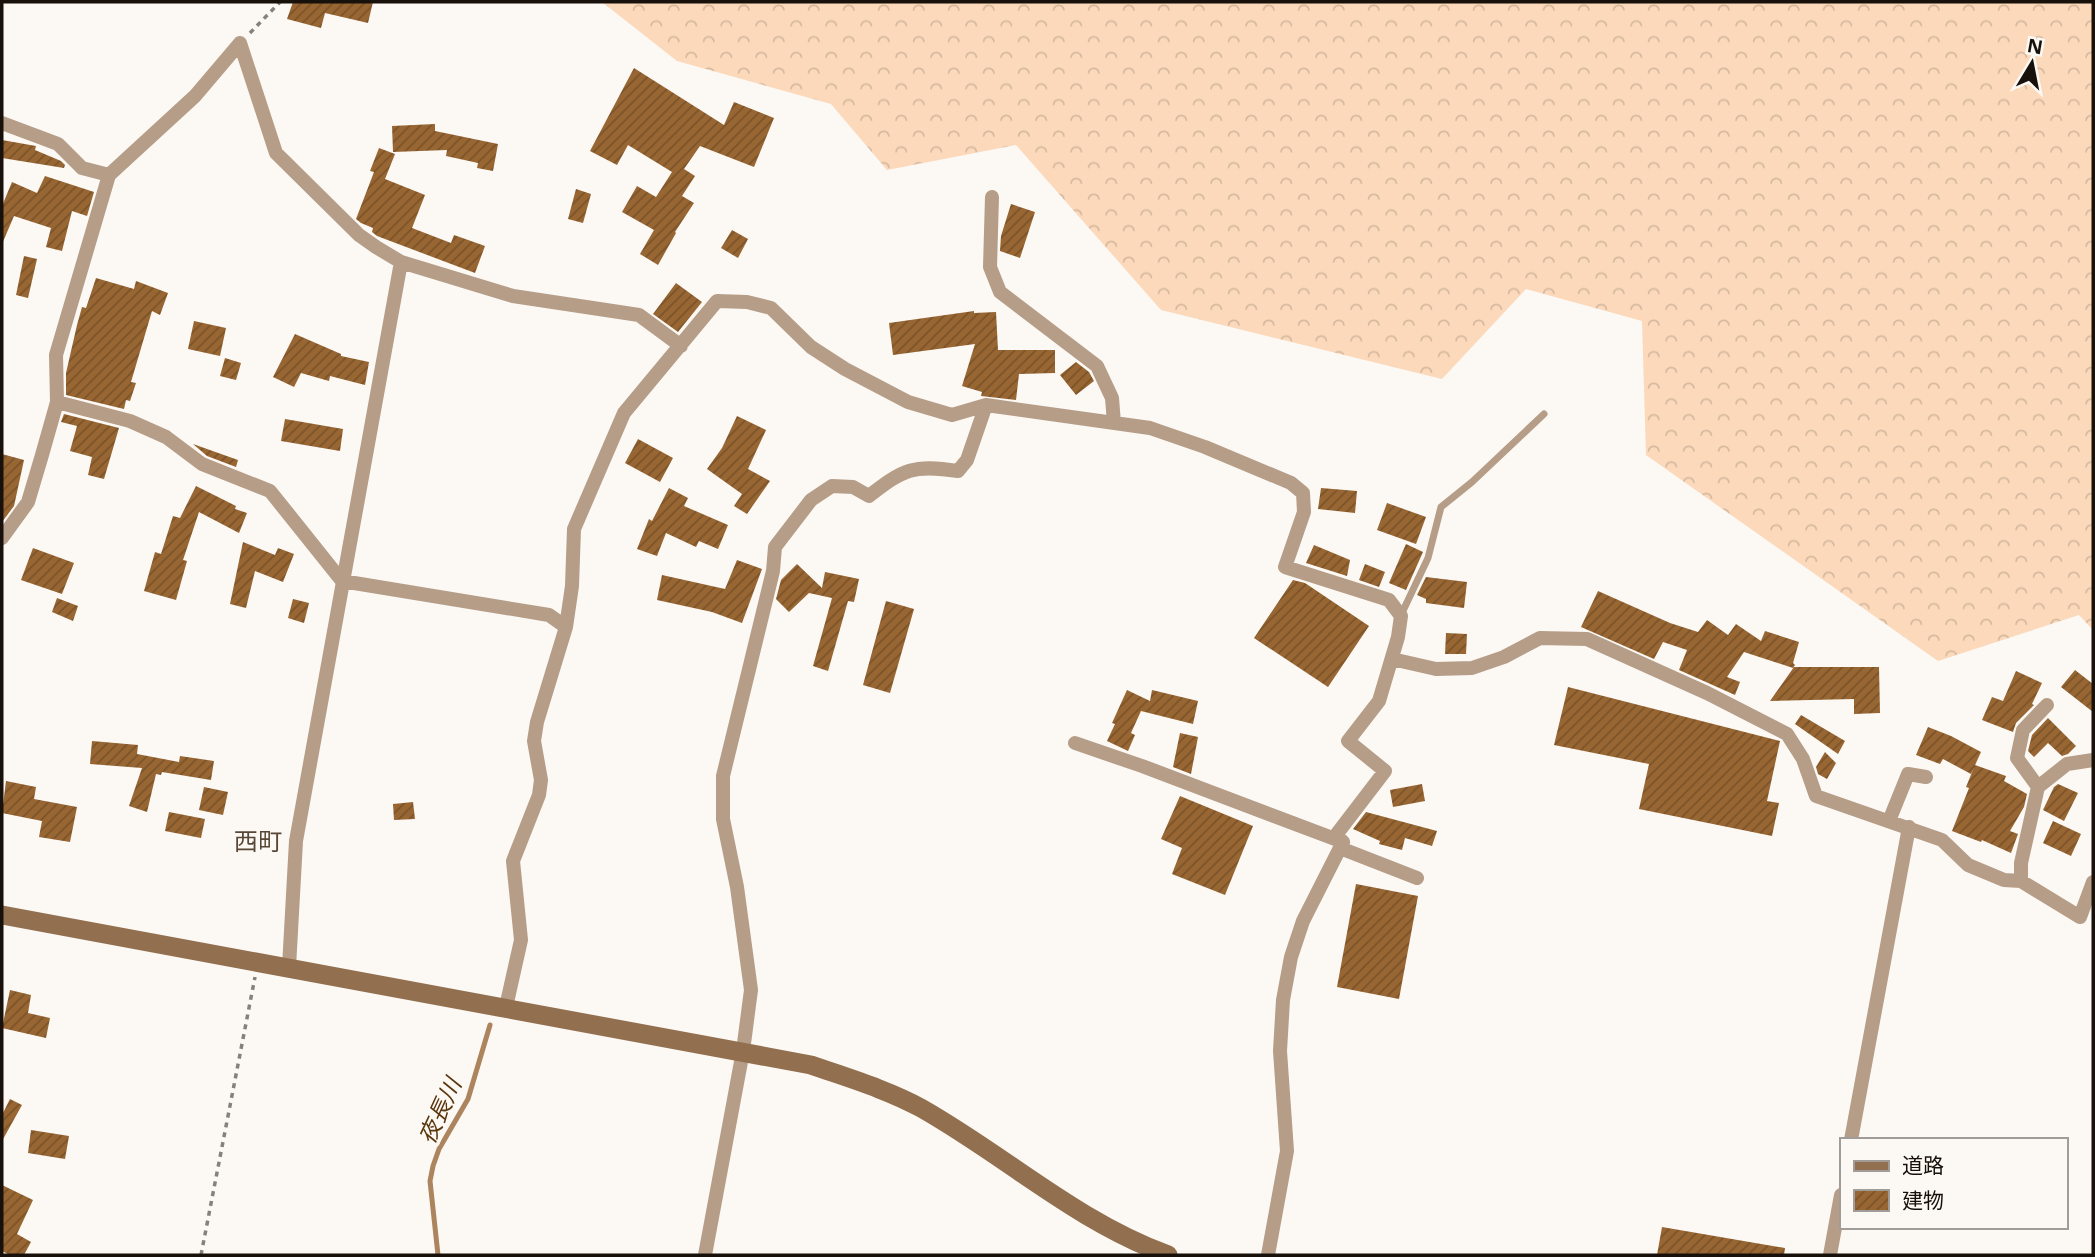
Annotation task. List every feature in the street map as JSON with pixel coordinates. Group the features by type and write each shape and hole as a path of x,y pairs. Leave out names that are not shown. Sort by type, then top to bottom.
{"street":[{"path":"2,538 28,502 57,402 56,355 109,176 195,96 240,43"},
{"path":"240,43 276,153 359,234 401,262 513,296 639,315 681,346"},
{"path":"2,123 58,144 82,168 109,176"},
{"path":"992,197 990,267 1000,292 1097,366 1112,398 1114,423"},
{"path":"289,967 296,841 401,262"},
{"path":"506,1007 521,940 513,861 539,795 541,780 534,741 537,722 566,627 572,586 574,529 624,413 717,301 747,302 771,309 811,347 845,369 908,402 952,415 986,405 1150,428 1205,447 1291,483 1303,494 1304,512 1285,568 1389,600 1401,616 1379,701 1348,741 1385,771 1336,835 1341,845"},
{"path":"57,402 130,421 166,437 202,464 270,491 342,581 549,614 566,627"},
{"path":"705,1255 743,1051 751,990 737,887 723,819 723,776 773,571 775,547 811,500 832,486 853,487 869,496 895,476 926,466 958,471 967,460 986,405"},
{"path":"1392,659 1436,669 1472,668 1504,657 1541,638 1587,639 1720,699 1787,734 1803,759 1816,796 1942,840 1968,865 2004,880 2021,881 2080,917 2093,882"},
{"path":"2038,787 2017,758 2023,730 2047,705"},
{"path":"1075,743 1142,766 1418,878"},
{"path":"2021,881 2021,863 2038,787 2067,764 2093,761"},
{"path":"1889,821 1908,774 1926,777"},
{"path":"1852,1138 1909,827"},
{"path":"1268,1255 1287,1151 1280,1051 1283,1000 1291,957 1303,921 1341,845"},
{"path":"2,915 811,1065 876,1087 919,1108 967,1137 1069,1207 1110,1230 1168,1255"},
{"path":"1830,1255 1840,1200"}],"lane":[{"path":"1401,616 1428,558 1441,507 1472,482 1544,414"}],"path":[{"path":"240,43 280,2"},
{"path":"201,1255 258,962"}],"green space":[{"path":"602,2 2093,2 2093,630 2079,615 1938,661 1646,455 1642,321 1526,289 1442,379 1161,310 1016,145 887,170 831,104 677,61"}],"building":[{"path":"293,2 373,2 368,23 325,13 321,28 287,19"},
{"path":"634,68 724,125 734,102 774,118 754,167 700,146 684,169 695,176 682,196 694,203 658,265 640,254 654,230 622,212 637,186 656,197 672,172 628,145 617,165 590,151"},
{"path":"435,124 435,131 498,144 493,171 477,168 478,163 446,156 447,150 393,152 392,126"},
{"path":"2,140 36,146 35,150 61,161 65,165 64,168 2,158"},
{"path":"379,148 395,154 385,179 425,195 412,228 451,243 454,235 485,246 475,273 377,236 372,232 373,228 356,219 374,172 370,171"},
{"path":"45,176 94,192 87,216 72,211 62,251 46,247 51,228 14,216 2,244 2,206 12,182 37,193"},
{"path":"576,189 591,194 583,223 568,219"},
{"path":"1011,204 1035,212 1020,258 1000,251 1001,236"},
{"path":"732,230 748,239 738,258 721,248"},
{"path":"24,256 37,259 28,298 16,295"},
{"path":"96,278 134,289 136,281 168,293 160,315 152,311 131,382 136,383 124,409 66,395 66,373 77,325 82,307 86,308"},
{"path":"676,283 702,302 678,332 653,314"},
{"path":"974,311 996,312 998,350 1055,350 1055,373 1019,374 1016,400 981,396 982,392 962,386 975,344 893,355 889,323"},
{"path":"194,321 226,328 220,356 188,349"},
{"path":"295,334 341,356 369,362 365,385 330,376 329,381 301,373 294,387 273,377"},
{"path":"225,358 241,363 236,380 220,376"},
{"path":"1076,362 1089,372 1094,381 1076,395 1060,375"},
{"path":"64,414 119,428 104,479 88,475 92,457 70,451 77,426 61,422"},
{"path":"737,416 766,430 748,469 770,481 747,514 734,506 742,494 707,469 722,448"},
{"path":"285,419 343,429 340,451 281,441"},
{"path":"638,439 673,458 660,482 625,463"},
{"path":"193,444 238,460 236,467 207,456"},
{"path":"2,454 24,460 14,506 2,522"},
{"path":"196,486 247,513 239,533 199,512 183,560 187,561 176,600 144,591 155,552 161,554 173,516 180,518"},
{"path":"669,488 688,498 684,506 728,525 718,549 699,541 696,547 666,533 657,556 637,549 649,519 652,521"},
{"path":"1321,488 1357,491 1355,513 1318,509"},
{"path":"1387,503 1426,517 1416,544 1377,530"},
{"path":"243,542 275,555 278,548 294,554 283,582 255,571 246,608 230,604"},
{"path":"1406,544 1423,552 1406,590 1389,583"},
{"path":"1314,545 1350,560 1347,576 1306,563"},
{"path":"33,548 74,563 62,594 21,580"},
{"path":"737,560 762,569 742,623 712,612 657,600 662,575 725,589"},
{"path":"797,564 822,588 825,572 859,579 854,602 848,601 828,671 813,666 832,598 809,593 789,612 776,599 781,580"},
{"path":"1365,564 1385,572 1379,587 1359,580"},
{"path":"1426,577 1467,582 1464,608 1426,603 1426,599 1417,595"},
{"path":"1293,580 1305,583 1369,626 1328,687 1254,638"},
{"path":"1598,591 1670,623 1698,632 1707,620 1728,635 1736,624 1761,641 1765,631 1799,642 1793,663 1795,665 1793,668 1744,652 1727,677 1740,682 1735,695 1679,670 1687,650 1663,642 1654,659 1581,627"},
{"path":"57,598 78,606 73,621 52,612"},
{"path":"293,599 309,603 304,623 288,618"},
{"path":"886,601 914,609 890,693 863,685"},
{"path":"1446,633 1467,634 1466,654 1445,654"},
{"path":"1794,667 1879,667 1880,713 1854,714 1854,699 1770,701"},
{"path":"2075,670 2093,684 2093,712 2061,687"},
{"path":"2016,671 2042,683 2032,704 2034,705 2016,723 2013,732 1982,720 1992,697 2003,701"},
{"path":"1568,687 1780,741 1767,801 1779,803 1772,836 1639,809 1649,764 1554,745"},
{"path":"1127,690 1150,701 1152,690 1198,701 1193,724 1141,711 1131,733 1135,735 1128,751 1107,741"},
{"path":"1801,715 1845,741 1838,754 1795,724"},
{"path":"2048,718 2076,746 2062,756 2048,743 2034,757 2028,751 2032,735"},
{"path":"1928,727 1981,752 1971,774 1943,759 1940,764 1916,755"},
{"path":"1180,733 1198,737 1191,774 1173,767"},
{"path":"92,741 138,745 137,754 179,762 180,756 214,761 211,780 162,772 161,775 156,774 147,812 129,806 142,768 90,764"},
{"path":"1825,752 1836,763 1827,779 1818,774 1816,767"},
{"path":"1975,765 2006,776 2004,781 2027,794 2024,807 2010,831 2018,834 2011,853 1952,831"},
{"path":"6,781 36,787 34,799 77,807 70,842 39,837 42,821 2,813"},
{"path":"1422,784 1425,801 1393,807 1390,790"},
{"path":"2058,784 2078,793 2064,821 2043,810"},
{"path":"204,787 228,792 223,815 199,810"},
{"path":"1180,796 1253,826 1225,895 1172,874 1182,848 1161,839"},
{"path":"413,802 415,819 394,820 393,804"},
{"path":"169,812 205,819 201,838 165,831"},
{"path":"1366,812 1437,831 1432,846 1405,838 1402,850 1379,844 1380,841 1353,829"},
{"path":"2053,821 2081,834 2071,856 2043,843"},
{"path":"1356,884 1418,896 1399,999 1337,987"},
{"path":"10,990 31,995 28,1013 50,1018 46,1038 2,1028"},
{"path":"10,1099 22,1105 2,1141 2,1115"},
{"path":"31,1130 69,1136 65,1159 28,1153"},
{"path":"2,1185 33,1200 17,1234 31,1242 24,1255 10,1255 2,1251"},
{"path":"1662,1227 1785,1248 1784,1255 1657,1255"}],"waterway":[{"name":"夜長川","path":"438,1255 430,1181 433,1166 439,1149 468,1099 490,1025"}],"district":[{"name":"西町","path":"258,842"}]}
